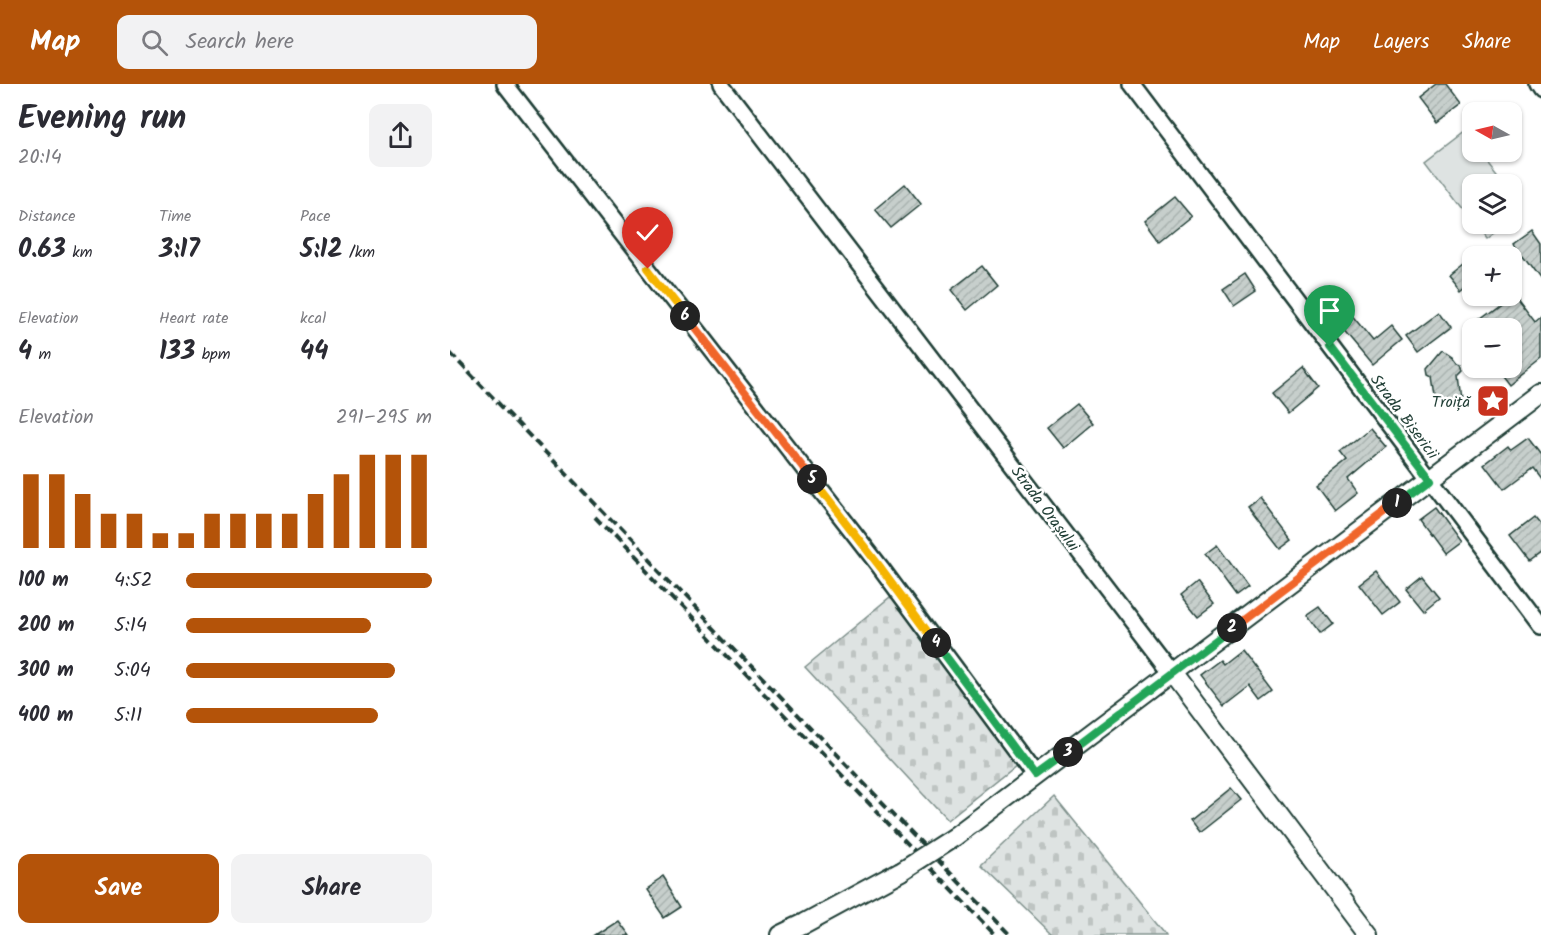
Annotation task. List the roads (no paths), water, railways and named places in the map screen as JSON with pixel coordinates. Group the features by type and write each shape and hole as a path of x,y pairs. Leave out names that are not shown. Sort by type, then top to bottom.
{"main road":[{"path":"780,935 809,929 954,837 1541,394"},
{"name":"Strada Orașului","path":"1172,673 1369,935"}],"street":[{"path":"505,84 881,568 1035,776"},
{"name":"Strada Orașului","path":"721,84 1172,673"},
{"name":"Strada Bisericii","path":"1132,84 1541,626"},
{"path":"1536,84 1541,90"}],"railway":[{"path":"450,353 1010,935"},
{"path":"595,517 995,935"}],"place":[{"name":"Troiță","path":"1493,401"}]}
